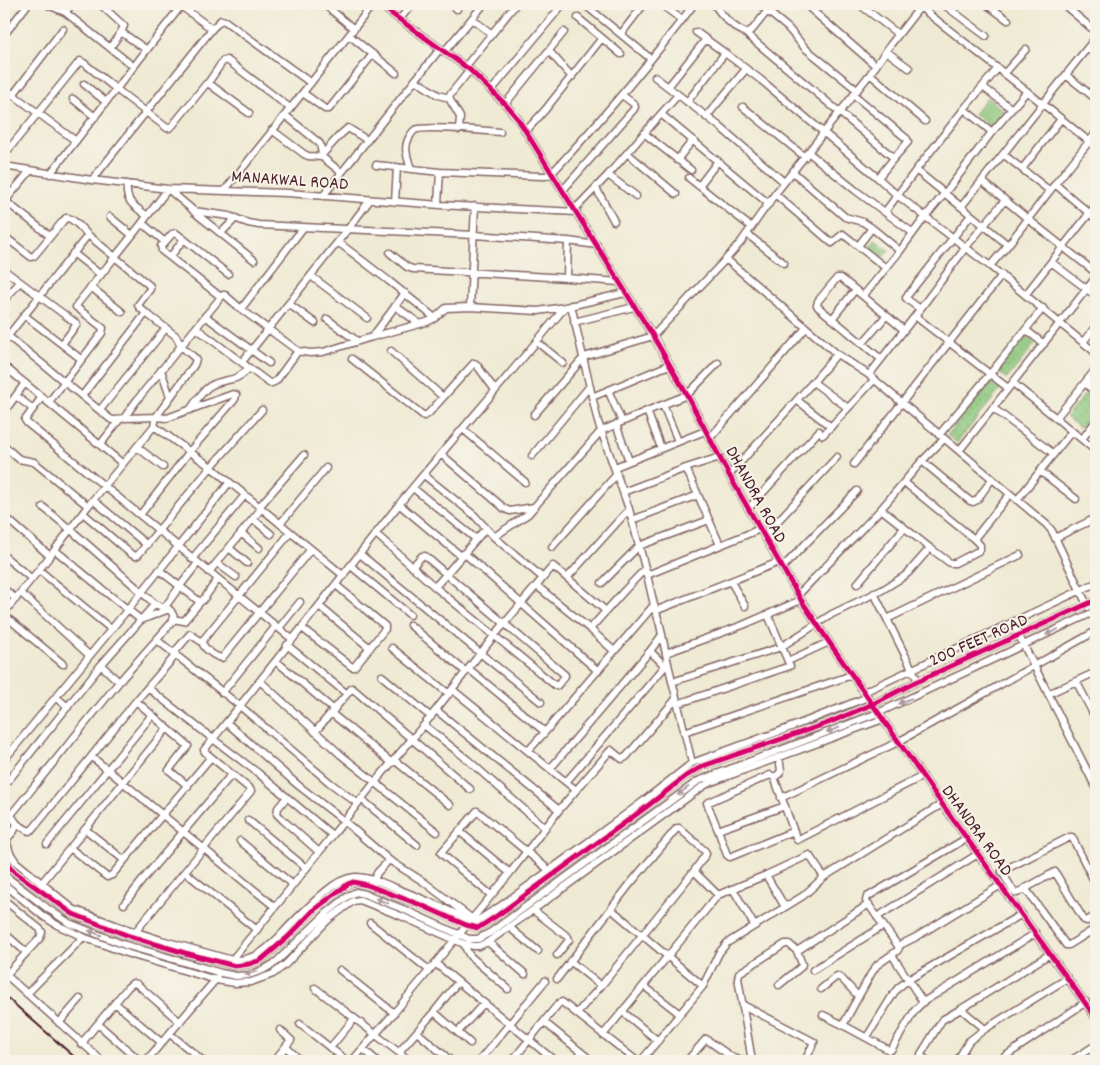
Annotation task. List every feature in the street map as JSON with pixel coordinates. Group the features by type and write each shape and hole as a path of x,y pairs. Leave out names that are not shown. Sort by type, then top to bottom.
{"street":[{"path":"4,35 28,4"},
{"path":"46,4 65,12 134,67"},
{"path":"65,12 73,4"},
{"path":"100,4 124,28 110,48"},
{"path":"324,4 354,28"},
{"path":"225,190 373,4"},
{"name":"DHANDRA ROAD","path":"378,4 467,69 505,104 518,119 653,336 687,395 729,475 800,598 942,804 1050,954 1086,1002 1094,1008 1096,1018"},
{"path":"400,19 412,4"},
{"path":"451,4 457,9"},
{"path":"323,196 415,80 484,4"},
{"path":"449,98 450,93 467,69 516,4"},
{"path":"491,91 563,4"},
{"path":"584,4 651,59"},
{"path":"621,34 644,4"},
{"path":"661,4 682,20"},
{"path":"376,165 440,172 542,176 552,173 622,95 694,4"},
{"path":"714,4 722,14 894,158"},
{"path":"759,4 788,28 806,48 907,138 908,142 878,178"},
{"path":"744,32 753,29 773,4"},
{"path":"806,4 876,66"},
{"path":"859,4 898,34"},
{"path":"943,4 986,36"},
{"path":"986,4 1008,20"},
{"path":"1063,4 1096,32"},
{"path":"50,174 148,50 180,5 212,29"},
{"path":"534,415 584,357 653,336 726,259 747,234 784,182 870,74 919,5 1096,147"},
{"path":"578,18 621,54"},
{"path":"472,19 492,34"},
{"path":"92,180 220,20 225,21 311,83"},
{"path":"13,94 63,29"},
{"path":"122,32 148,50"},
{"path":"505,104 564,32"},
{"path":"696,32 746,69 925,217 1026,294 1096,353"},
{"path":"349,35 396,73"},
{"path":"961,207 1096,37"},
{"path":"526,131 602,38"},
{"path":"668,87 706,39"},
{"path":"1004,74 1026,49"},
{"path":"1088,49 1096,55"},
{"path":"550,51 572,77"},
{"path":"886,52 909,68"},
{"path":"687,102 726,53"},
{"path":"303,93 329,109 373,54"},
{"path":"4,155 80,61 145,112 169,128 208,83 223,61 227,60 290,108"},
{"path":"885,212 916,170 998,68"},
{"path":"706,117 746,69"},
{"path":"870,74 925,121"},
{"path":"1066,75 1096,99"},
{"path":"655,77 784,182"},
{"path":"415,80 438,95 449,98 460,117 459,130"},
{"path":"208,83 249,113"},
{"path":"84,84 106,102"},
{"path":"982,86 1012,109"},
{"path":"4,88 76,141"},
{"path":"863,296 992,132 1027,91"},
{"path":"563,190 634,109 634,104 622,95"},
{"path":"576,210 678,95"},
{"path":"73,99 95,117"},
{"path":"743,107 913,233"},
{"path":"964,109 992,132"},
{"path":"661,114 769,204"},
{"path":"285,115 320,144 321,155 341,172"},
{"path":"1022,169 1061,118"},
{"path":"272,130 308,156 321,155 348,128 367,140"},
{"path":"411,169 405,148 413,131 427,128 500,132"},
{"path":"645,134 691,170"},
{"path":"990,266 1096,134"},
{"path":"677,160 693,140"},
{"path":"627,153 676,194"},
{"path":"1004,154 1050,191"},
{"path":"699,186 718,161"},
{"name":"MANAKWAL ROAD","path":"4,166 92,180 168,189 225,190 394,202 576,210"},
{"path":"394,202 397,167"},
{"path":"30,170 4,201 50,236"},
{"path":"916,170 1008,245"},
{"path":"438,204 440,172"},
{"path":"793,172 845,217 863,222 900,251"},
{"path":"608,175 636,196"},
{"path":"689,178 751,227"},
{"path":"982,181 1096,273"},
{"path":"127,184 127,198 147,216"},
{"path":"1055,184 1096,219"},
{"path":"596,188 614,222"},
{"path":"48,402 103,330 101,326 76,307 77,305 168,189 254,260"},
{"path":"775,194 832,242 843,234 886,268"},
{"path":"242,362 370,200"},
{"path":"748,508 848,408 872,377 881,359 966,247 1005,200"},
{"path":"1026,294 1096,205"},
{"path":"470,307 475,206"},
{"path":"194,211 229,216 260,225 474,235 568,241 597,246"},
{"path":"920,309 908,300 906,296 971,215"},
{"path":"110,217 132,235"},
{"path":"4,236 31,257 34,256 62,221 69,218 73,220 88,235 150,286 150,289 138,305 176,336 181,346 194,357 196,362 156,416 154,426 88,506 4,614 63,664"},
{"path":"221,233 236,218"},
{"path":"142,223 165,242"},
{"path":"241,309 303,228"},
{"path":"858,246 872,228"},
{"path":"221,297 161,248 174,233 228,274"},
{"path":"747,234 784,263"},
{"path":"88,235 5,336 112,420 156,416 167,418 233,394 236,395 235,399 140,515"},
{"path":"170,257 184,239"},
{"path":"567,278 568,241"},
{"path":"338,242 435,318"},
{"path":"73,253 101,275"},
{"path":"390,253 407,267 413,269 619,282"},
{"path":"464,944 479,946 488,942 709,783 779,758 881,716 1094,612 1087,605 1047,525 872,377 837,354 726,259"},
{"path":"1051,262 1096,296"},
{"path":"4,270 77,324"},
{"path":"854,464 1002,275"},
{"path":"311,276 367,318"},
{"path":"959,451 1096,277"},
{"path":"881,359 817,305 835,279 839,278 904,330"},
{"path":"4,300 20,282"},
{"path":"91,287 122,312"},
{"path":"832,319 855,290"},
{"path":"372,337 405,293"},
{"path":"100,445 223,295 298,351 310,353 323,352 427,322 435,318 446,308 470,307 538,311 625,293"},
{"path":"289,304 315,323"},
{"path":"396,306 420,324"},
{"path":"568,306 584,357 598,422 632,520 660,625 667,665 692,763"},
{"path":"135,932 204,850 251,790 204,751 413,488 568,306"},
{"path":"574,322 634,307"},
{"path":"666,653 768,615 800,598 922,461 1043,308"},
{"path":"82,396 146,313"},
{"path":"62,344 84,314"},
{"path":"24,315 81,359"},
{"path":"205,316 269,363"},
{"path":"862,344 886,316"},
{"path":"915,316 990,374 1011,386 1056,418 1096,451"},
{"path":"327,319 357,342"},
{"path":"1083,342 1096,326"},
{"path":"100,410 166,328"},
{"path":"196,328 269,383 276,381 298,351"},
{"path":"710,438 806,328"},
{"path":"1026,330 1044,344"},
{"path":"537,342 563,363"},
{"path":"391,351 443,397"},
{"path":"729,475 837,354"},
{"path":"352,359 424,416 428,414 474,363 495,390"},
{"path":"494,537 522,518 534,507 601,431 687,395 718,363"},
{"path":"592,397 669,365"},
{"path":"4,366 123,464"},
{"path":"190,410 201,394 210,386 239,377 249,368"},
{"path":"1056,418 1096,369"},
{"path":"161,370 170,397"},
{"path":"814,382 848,408"},
{"path":"4,412 26,383"},
{"path":"1085,383 1096,393"},
{"path":"532,456 589,387"},
{"path":"608,390 629,462"},
{"path":"16,396 33,409"},
{"path":"42,397 25,422 292,639"},
{"path":"216,400 226,410"},
{"path":"797,400 831,427"},
{"path":"662,405 678,441"},
{"path":"993,408 1054,454"},
{"path":"83,513 134,556 138,554 262,410"},
{"path":"646,411 661,448"},
{"path":"1082,439 1096,421"},
{"path":"154,426 211,467 344,576"},
{"path":"463,429 525,482"},
{"path":"552,547 616,471 629,462 705,431"},
{"path":"1017,500 1072,431"},
{"path":"137,447 162,467"},
{"path":"5,450 20,459 34,462 88,506"},
{"path":"209,572 254,519 260,508 304,454"},
{"path":"442,454 505,510 510,511 534,507"},
{"path":"623,492 720,457"},
{"path":"764,536 837,457"},
{"path":"922,461 970,502 978,500 992,479"},
{"path":"280,524 326,468"},
{"path":"686,468 720,545"},
{"path":"1040,471 1076,499"},
{"path":"424,475 474,515 494,537 543,578"},
{"path":"880,509 948,561 953,563 980,550 980,545 974,538 904,482"},
{"path":"4,760 229,483"},
{"path":"413,488 476,539"},
{"path":"528,751 614,650 654,608 781,565 857,491"},
{"path":"632,520 698,494"},
{"path":"974,538 1010,494"},
{"path":"141,620 167,608 195,561 245,495"},
{"path":"93,500 147,545"},
{"path":"400,505 522,603 598,671"},
{"path":"10,816 119,682 173,621 173,614 167,608 155,604 43,507"},
{"path":"567,578 629,510"},
{"path":"4,516 50,556"},
{"path":"1055,538 1096,518"},
{"path":"254,519 271,534"},
{"path":"602,583 639,546 709,520"},
{"path":"435,587 486,528"},
{"path":"857,584 904,528"},
{"path":"590,629 606,610 646,572 760,529"},
{"path":"241,533 259,548"},
{"path":"202,642 290,533"},
{"path":"376,534 412,567 435,587 556,686 565,676 424,556 412,567"},
{"path":"229,548 247,563"},
{"path":"672,682 782,647 832,614 908,573 930,548"},
{"path":"4,812 16,821 17,824 29,831 33,829 190,634 202,642 203,646 222,658 310,549"},
{"path":"55,550 141,620"},
{"path":"360,554 541,702"},
{"path":"887,620 1020,555"},
{"path":"4,556 32,579"},
{"path":"217,563 236,577"},
{"path":"351,566 410,616"},
{"path":"146,1061 216,980 294,885 374,782 431,717 504,623 553,566 606,610"},
{"path":"39,570 111,629"},
{"path":"159,570 201,601"},
{"path":"173,619 184,621 218,580"},
{"path":"731,582 744,606"},
{"path":"4,855 9,866 16,872 73,914 129,936 185,953 230,962 250,958 265,950 307,907 338,882 356,877 420,898 469,922 475,922 641,803 692,763 778,732 866,694 912,669 1096,582"},
{"path":"302,628 352,667 370,648 385,629 385,626 336,585"},
{"path":"537,586 614,650"},
{"path":"4,589 16,599"},
{"path":"21,593 89,655"},
{"path":"874,593 918,681"},
{"name":"200 FEET ROAD","path":"469,922 474,928 482,926 619,827 692,771 828,722 872,704 1096,600"},
{"path":"222,693 300,602"},
{"path":"4,786 101,665 155,604"},
{"path":"319,606 370,648"},
{"path":"352,1061 376,1035 510,873 559,810 611,750 622,759 626,757 677,701 790,665 768,615"},
{"path":"1012,622 1096,788"},
{"path":"410,625 545,732"},
{"path":"781,798 898,742 1096,631"},
{"path":"550,769 662,635"},
{"path":"157,640 240,706 330,782 359,801 417,845"},
{"path":"788,661 829,642"},
{"path":"287,646 347,694"},
{"path":"392,648 528,751 576,790"},
{"path":"650,651 667,665"},
{"path":"276,661 332,711 450,805"},
{"path":"101,665 119,682"},
{"path":"566,782 667,665"},
{"path":"1048,694 1096,672"},
{"path":"684,732 852,674"},
{"path":"382,676 431,717"},
{"path":"260,681 341,755 437,832"},
{"path":"1076,681 1096,719"},
{"path":"148,688 258,773 332,835"},
{"path":"315,732 353,688 470,789"},
{"path":"56,697 68,707"},
{"path":"136,701 188,746 169,770 188,786"},
{"path":"436,710 559,810"},
{"path":"47,844 152,715"},
{"path":"4,884 43,916 57,925 84,937 129,954 216,980 235,983 251,982 273,974 286,964 328,920 353,901 360,900 457,937 472,940 478,939 484,937 698,780 881,716"},
{"path":"226,723 389,860 424,882 469,922"},
{"path":"424,725 468,760 545,828"},
{"path":"41,884 167,728"},
{"path":"92,757 275,907"},
{"path":"70,848 109,877 211,757"},
{"path":"779,758 781,770 779,774 774,777 770,775 707,802 727,855 730,857 794,831"},
{"path":"124,904 232,774"},
{"path":"774,777 796,839 798,840 923,776"},
{"path":"287,797 278,808 277,814 319,852"},
{"path":"512,1061 558,1004 562,1002 639,1061 703,986 716,959 727,943 810,891 824,877 942,804"},
{"path":"718,830 785,806"},
{"path":"491,895 441,854 477,811 549,870"},
{"path":"248,820 306,868"},
{"path":"17,824 14,831 5,836 12,858 72,909 135,932 230,962"},
{"path":"557,979 611,908 678,828 706,852 694,871 642,936 577,1013"},
{"path":"85,829 124,860"},
{"path":"459,831 510,873"},
{"path":"1096,885 1070,837 1002,871 1014,892 1017,893 1055,872 1084,920 1087,921 1096,916"},
{"path":"843,1025 877,965 899,948 866,901 867,897 967,838"},
{"path":"240,841 294,885"},
{"path":"877,917 978,854"},
{"path":"603,1035 718,895 809,855 824,877"},
{"path":"373,883 377,873 389,860"},
{"path":"694,871 718,895"},
{"path":"185,872 256,930"},
{"path":"4,875 69,923 125,944 236,976 249,975 275,963 328,912 356,892 403,909 457,937 464,944 470,956 508,989"},
{"path":"766,875 785,907"},
{"path":"898,946 1001,885"},
{"path":"1025,888 1066,945 1094,929 1096,940"},
{"path":"732,889 754,925"},
{"path":"4,900 42,932 40,938 5,974 102,1061"},
{"path":"20,912 26,902"},
{"path":"797,951 869,904"},
{"path":"611,908 703,986"},
{"path":"534,910 568,937 569,940 558,955"},
{"path":"866,1037 898,988 908,980 1022,914"},
{"path":"370,923 429,970"},
{"path":"813,970 883,926"},
{"path":"509,927 538,951"},
{"path":"4,933 26,952"},
{"path":"824,1015 892,1050 915,1010 923,1002 1036,933"},
{"path":"28,994 46,973 84,937"},
{"path":"488,942 525,974"},
{"path":"752,1061 738,978 739,973 785,944 789,944 797,951 802,964 780,985"},
{"path":"928,1061 921,1054 936,1028 946,1017 1050,954"},
{"path":"892,955 923,1002"},
{"path":"570,961 601,986"},
{"path":"435,963 555,1061"},
{"path":"340,970 394,1013"},
{"path":"821,989 837,976 858,996"},
{"path":"957,1061 969,1041 985,1029 1068,978"},
{"path":"479,1061 545,981"},
{"path":"399,1052 458,982"},
{"path":"81,1044 128,987 134,983 180,1022"},
{"path":"644,986 680,1014"},
{"path":"314,988 410,1061"},
{"path":"59,1023 80,999"},
{"path":"999,1061 1086,1002"},
{"path":"115,1003 162,1043"},
{"path":"458,1032 484,1003"},
{"path":"743,1005 814,1042 805,1061"},
{"path":"961,1009 985,1029"},
{"path":"434,1012 470,1043"},
{"path":"623,1012 658,1040"},
{"path":"330,1048 354,1019"},
{"path":"544,1022 592,1061"},
{"path":"98,1024 140,1061"},
{"path":"300,1024 347,1061"},
{"path":"274,1061 291,1040 280,1030"},
{"path":"417,1032 451,1061"},
{"path":"170,1034 203,1061"},
{"path":"687,1061 706,1039 734,1060 744,1061"},
{"path":"1070,1061 1096,1045"},
{"path":"286,1047 301,1061"},
{"path":"363,1049 377,1061"},
{"path":"191,1061 196,1055"}],"green space":[{"path":"987,97 1004,111 991,127 974,114"},
{"path":"875,240 889,250 883,257 870,247"},
{"path":"1026,337 1035,344 1007,379 998,372"},
{"path":"990,382 1000,390 957,443 947,435"},
{"path":"1086,393 1096,401 1096,409 1080,428 1066,417"}],"railway":[{"path":"4,995 79,1061"}],"cycle path":[{"path":"378,4 470,70 518,119 653,336 687,395 729,475 801,600 942,804 1096,1018"},
{"path":"4,855 9,866 16,873 73,914 129,936 235,966 261,960 288,937 315,909 353,882 367,885 421,905 466,925 478,928 698,769 828,723 873,704 918,681 1096,600"}]}
